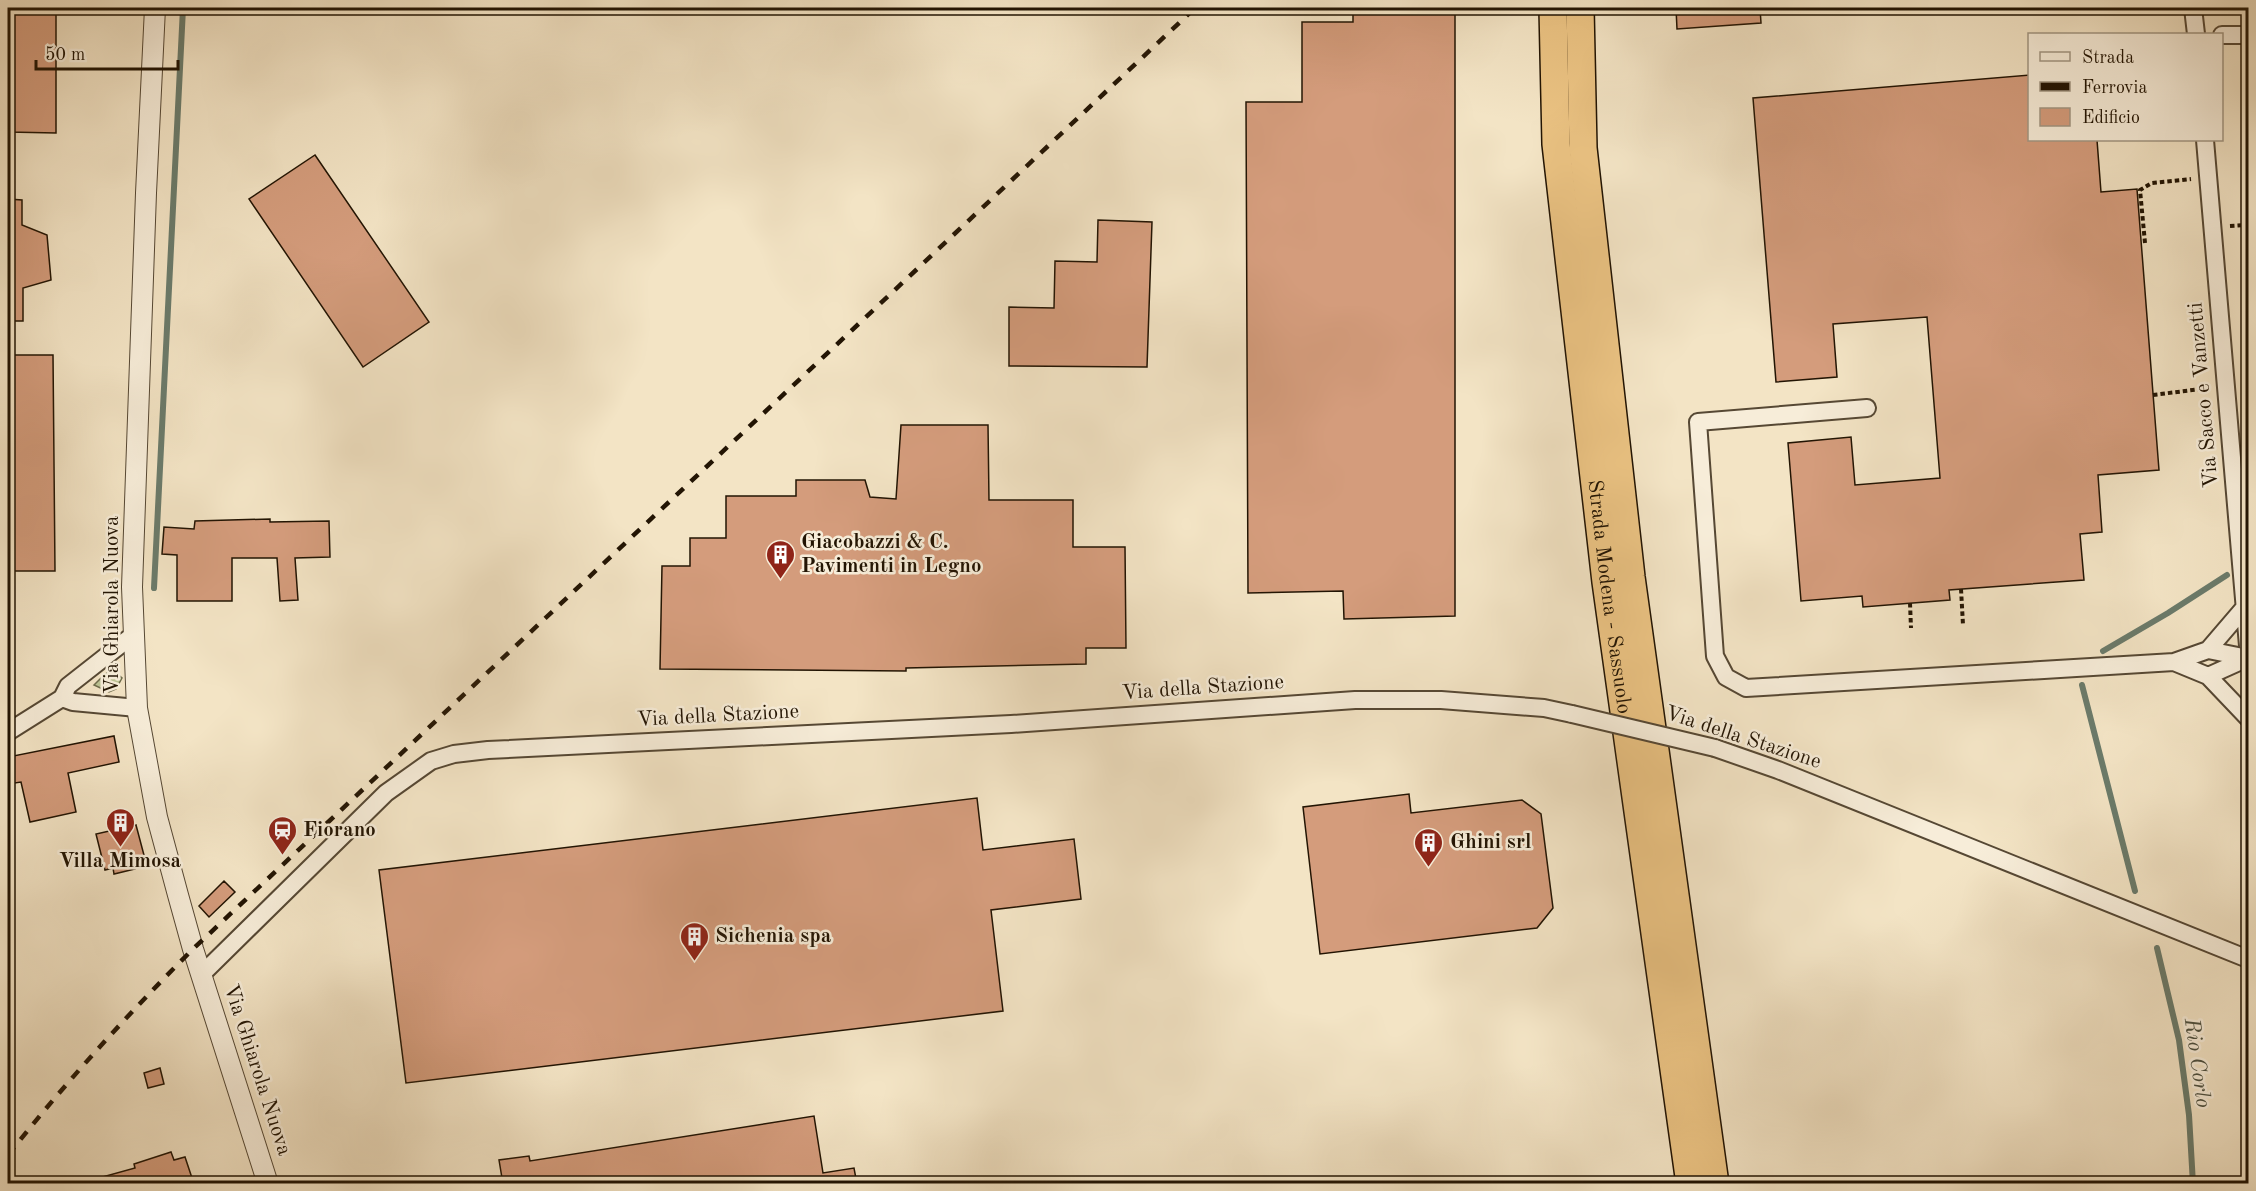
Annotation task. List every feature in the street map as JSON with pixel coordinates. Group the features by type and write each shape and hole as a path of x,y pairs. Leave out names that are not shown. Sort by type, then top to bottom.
{"highway":[{"name":"Strada Modena - Sassuolo","path":"1553,8 1556,144 1606,582 1690,1184"},
{"name":"Strada Modena - Sassuolo","path":"1580,8 1583,148 1631,577 1714,1184"}],"street":[{"name":"Via Ghiarola Nuova","path":"155,8 132,587 136,708 157,817 201,975 267,1184"},
{"path":"2193,8 2196,33"},
{"path":"2223,35 2248,35"},
{"name":"Via Sacco e Vanzetti","path":"2205,141 2248,646"},
{"path":"1868,408 1698,422 1715,656 1726,677 1746,688 2174,662 2208,650 2244,608"},
{"path":"8,732 62,698 68,686 133,635"},
{"path":"2208,650 2248,658"},
{"path":"2208,676 2248,658"},
{"path":"2174,662 2208,676 2248,718"},
{"path":"62,698 73,702 136,708"},
{"name":"Via della Stazione","path":"201,975 386,793 431,761 454,754 488,750 1011,724 1355,700 1441,700 1544,708 1715,748 1778,770 2248,959"}],"path":[{"path":"2145,243 2140,190 2152,183 2191,179"},
{"path":"2226,226 2248,225"},
{"path":"2153,395 2211,388"},
{"path":"1961,589 1964,625"},
{"path":"1910,603 1911,628"}],"green space":[{"path":"110,671 122,678 116,689 109,692 94,685 104,675"}],"building":[{"path":"8,8 56,8 56,133 8,132"},
{"path":"1353,8 1455,8 1455,616 1344,619 1343,591 1248,593 1246,102 1302,102 1302,22 1353,22"},
{"path":"1676,8 1760,8 1761,23 1677,29"},
{"path":"2028,75 2028,141 2097,141 2101,192 2137,189 2159,470 2098,475 2102,532 2080,534 2084,580 1949,590 1950,600 1863,607 1862,596 1801,601 1788,443 1851,437 1855,485 1940,478 1927,317 1833,324 1837,377 1776,382 1753,98"},
{"path":"315,155 429,322 363,367 249,199"},
{"path":"8,199 22,200 22,225 47,235 51,280 23,288 23,321 8,321"},
{"path":"1098,220 1152,222 1147,367 1009,366 1009,307 1054,308 1055,261 1097,262"},
{"path":"8,355 53,355 55,571 8,571"},
{"path":"901,425 988,425 989,500 1073,500 1073,547 1125,547 1126,648 1086,648 1086,664 906,668 906,671 660,669 662,566 690,566 690,538 726,538 726,496 796,496 796,480 865,480 870,497 896,499"},
{"path":"270,519 270,522 329,521 330,557 295,558 298,600 280,601 277,558 232,558 232,601 177,601 177,555 162,554 164,527 194,529 195,521"},
{"path":"114,736 119,762 68,773 76,812 30,822 21,782 8,784 8,757"},
{"name":"Ghini srl","path":"1409,794 1411,813 1522,800 1541,814 1553,908 1537,928 1320,954 1303,807"},
{"name":"Sichenia spa","path":"977,798 983,850 1074,839 1081,899 991,910 1003,1011 406,1083 379,870"},
{"name":"Villa Mimosa","path":"136,825 145,859 133,862 135,869 114,874 113,868 105,870 96,834"},
{"path":"224,881 235,892 209,917 199,906"},
{"path":"160,1068 164,1084 148,1088 144,1073"},
{"path":"814,1116 823,1173 854,1168 857,1184 503,1184 499,1160 529,1156 530,1161"},
{"path":"171,1152 174,1160 185,1157 194,1184 95,1184 95,1179 135,1168 134,1164"}],"waterway":[{"path":"154,588 183,8"},
{"name":"Rio Corlo","path":"2103,651 2227,575"},
{"name":"Rio Corlo","path":"2082,685 2135,891"},
{"name":"Rio Corlo","path":"2157,948 2179,1040 2189,1115 2193,1184"}],"railway":[{"path":"8,1155 98,1049 193,949 1195,8"}],"place":[{"name":"Giacobazzi & C. Pavimenti in Legno","path":"780,580"},
{"name":"Villa Mimosa","path":"120,848"},
{"name":"Fiorano","path":"282,856"},
{"name":"Ghini srl","path":"1429,868"},
{"name":"Sichenia spa","path":"694,962"}]}
